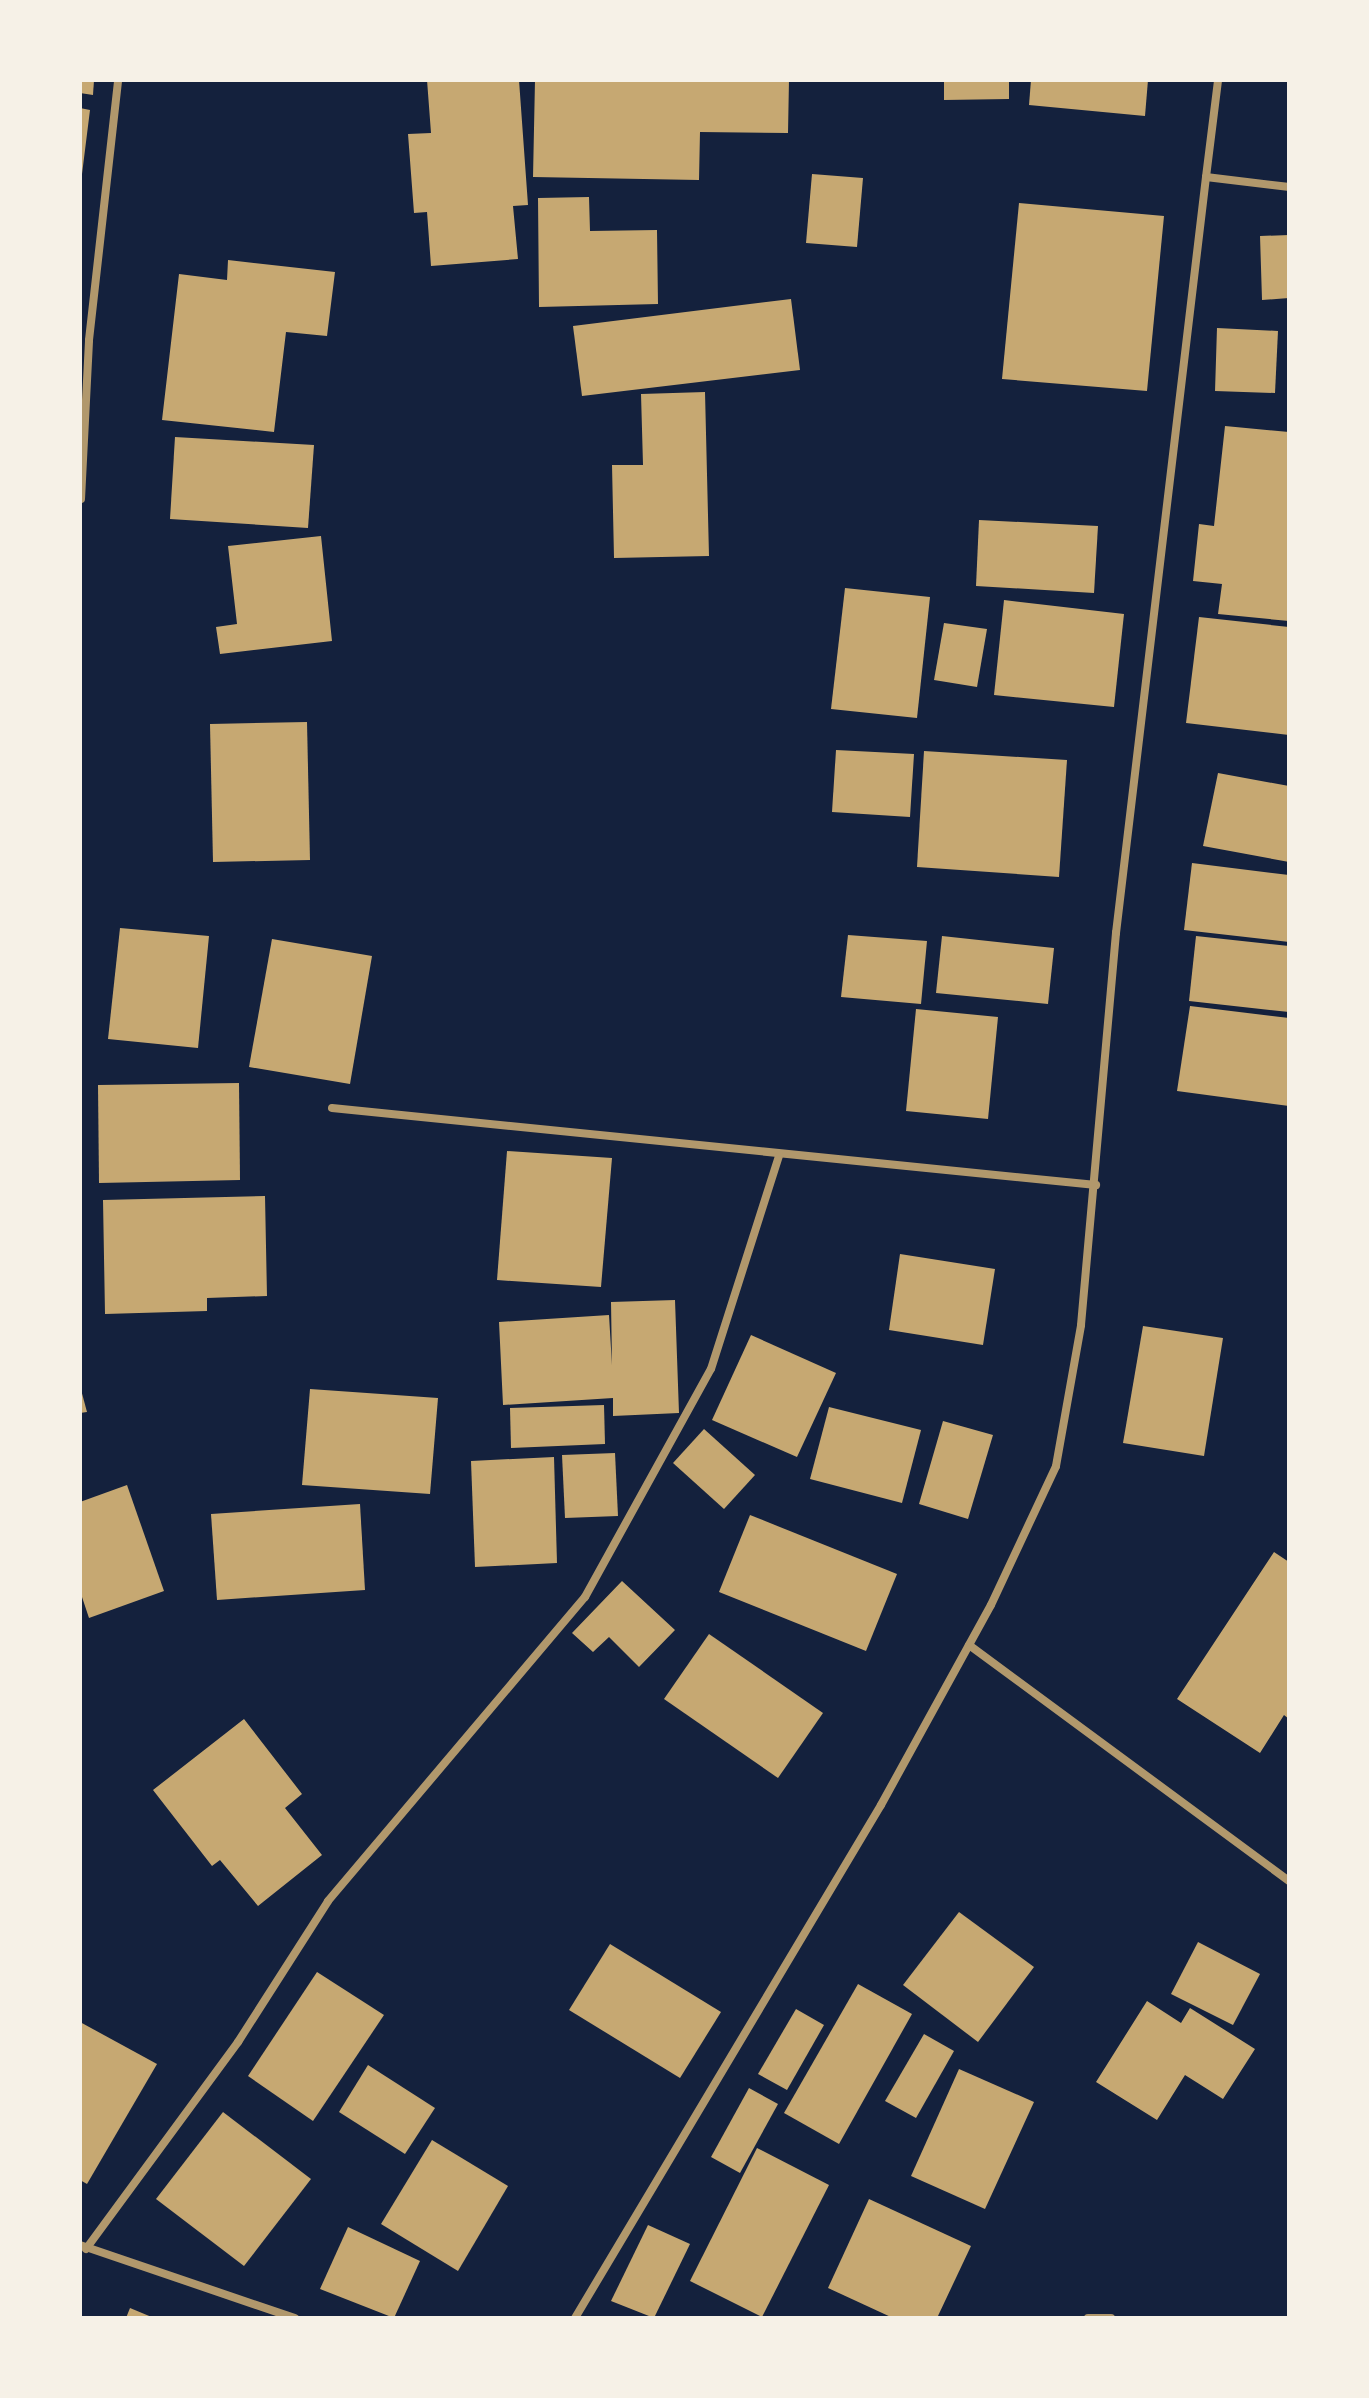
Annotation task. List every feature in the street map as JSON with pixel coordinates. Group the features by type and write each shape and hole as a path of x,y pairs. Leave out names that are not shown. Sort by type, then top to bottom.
{"street":[{"path":"81,499 89,340 118,80"},
{"path":"575,2318 766,2006 969,1645 1056,1466 1096,1185 1126,841 1218,80"},
{"path":"1206,177 1289,187"},
{"path":"332,1108 779,1156 1096,1185"},
{"path":"295,2318 83,2247 238,2042 328,1901 585,1597 711,1369 779,1156"},
{"path":"969,1645 1289,1881"},
{"path":"1088,2318 1111,2318"}],"building":[{"path":"80,80 94,80 93,95 80,93"},
{"path":"427,80 519,80 528,205 513,206 518,259 431,266 427,212 414,213 408,134 431,133"},
{"path":"535,80 789,80 788,133 700,132 699,180 533,177"},
{"path":"944,80 1009,80 1009,99 944,100"},
{"path":"1031,80 1148,80 1145,116 1029,105"},
{"path":"80,108 90,110 82,174 80,174"},
{"path":"812,174 863,178 857,247 806,243"},
{"path":"589,197 590,231 657,230 658,304 539,307 538,198"},
{"path":"1019,203 1164,216 1147,391 1002,379"},
{"path":"1289,235 1289,298 1262,300 1260,236"},
{"path":"228,260 335,272 327,336 286,332 274,432 162,420 179,274 227,280"},
{"path":"791,299 800,370 582,396 573,326"},
{"path":"1217,328 1278,331 1275,393 1215,391"},
{"path":"705,392 709,556 614,558 612,465 643,465 641,394"},
{"path":"1225,426 1289,432 1289,621 1218,614 1222,584 1193,581 1199,524 1214,526"},
{"path":"175,437 314,445 308,528 170,519"},
{"path":"979,520 1098,526 1094,593 976,586"},
{"path":"321,536 332,641 220,654 216,627 237,624 228,546"},
{"path":"845,588 930,597 917,718 831,709"},
{"path":"1004,600 1124,614 1114,707 994,695"},
{"path":"1199,617 1289,627 1289,735 1186,723"},
{"path":"944,623 987,629 977,687 934,680"},
{"path":"307,722 310,860 213,862 210,724"},
{"path":"836,750 914,754 910,817 832,812"},
{"path":"924,751 1067,760 1059,877 917,867"},
{"path":"1218,773 1289,786 1289,862 1203,846"},
{"path":"1192,863 1289,875 1289,942 1184,930"},
{"path":"120,928 209,936 198,1048 108,1039"},
{"path":"848,935 927,941 921,1004 841,997"},
{"path":"942,936 1054,948 1048,1004 936,993"},
{"path":"1196,936 1289,946 1289,1012 1189,1001"},
{"path":"272,939 372,956 350,1084 249,1067"},
{"path":"1190,1006 1289,1018 1289,1106 1177,1091"},
{"path":"916,1009 998,1017 988,1119 906,1111"},
{"path":"239,1083 240,1180 99,1183 98,1085"},
{"path":"507,1151 612,1158 601,1287 497,1280"},
{"path":"265,1196 267,1296 207,1298 207,1311 105,1314 103,1200"},
{"path":"900,1254 995,1269 983,1345 889,1330"},
{"path":"675,1300 679,1413 613,1416 613,1398 503,1405 499,1322 609,1315 612,1365 611,1302"},
{"path":"1143,1326 1223,1338 1204,1456 1123,1443"},
{"path":"751,1335 836,1373 797,1457 712,1420"},
{"path":"80,1386 87,1412 80,1413"},
{"path":"310,1389 438,1398 430,1494 302,1485"},
{"path":"604,1405 605,1444 511,1448 510,1408"},
{"path":"829,1407 921,1430 902,1503 810,1479"},
{"path":"943,1421 993,1435 968,1519 919,1504"},
{"path":"704,1429 755,1475 724,1509 673,1463"},
{"path":"615,1453 618,1516 565,1518 562,1455"},
{"path":"554,1457 557,1563 475,1567 471,1461"},
{"path":"127,1485 164,1591 89,1618 80,1591 80,1502"},
{"path":"360,1504 365,1590 217,1600 211,1514"},
{"path":"750,1515 897,1574 866,1651 719,1592"},
{"path":"1274,1552 1289,1562 1289,1719 1284,1715 1260,1753 1177,1699"},
{"path":"622,1581 675,1630 639,1667 609,1637 593,1652 572,1633"},
{"path":"709,1634 823,1713 778,1778 664,1699"},
{"path":"244,1719 302,1794 285,1808 322,1855 258,1906 220,1860 212,1866 153,1790"},
{"path":"959,1912 1034,1967 978,2042 903,1985"},
{"path":"1198,1942 1260,1974 1233,2025 1171,1994"},
{"path":"610,1944 721,2012 680,2078 569,2010"},
{"path":"317,1972 384,2015 313,2121 248,2076"},
{"path":"858,1984 912,2014 839,2144 784,2113"},
{"path":"1147,2001 1181,2023 1190,2008 1255,2049 1223,2099 1185,2075 1157,2120 1096,2082"},
{"path":"796,2009 824,2025 787,2090 758,2074"},
{"path":"80,2022 157,2064 87,2184 80,2180"},
{"path":"924,2034 954,2051 916,2118 885,2101"},
{"path":"368,2065 435,2108 405,2154 339,2112"},
{"path":"959,2069 1034,2102 985,2209 911,2176"},
{"path":"749,2088 778,2104 740,2173 711,2157"},
{"path":"223,2112 311,2179 244,2266 156,2199"},
{"path":"432,2140 508,2186 458,2271 381,2224"},
{"path":"757,2148 829,2185 762,2317 690,2281"},
{"path":"869,2199 971,2246 937,2318 893,2318 828,2288"},
{"path":"648,2225 690,2244 654,2318 611,2301"},
{"path":"348,2227 420,2261 394,2318 320,2289"},
{"path":"130,2308 154,2318 126,2318"}]}
